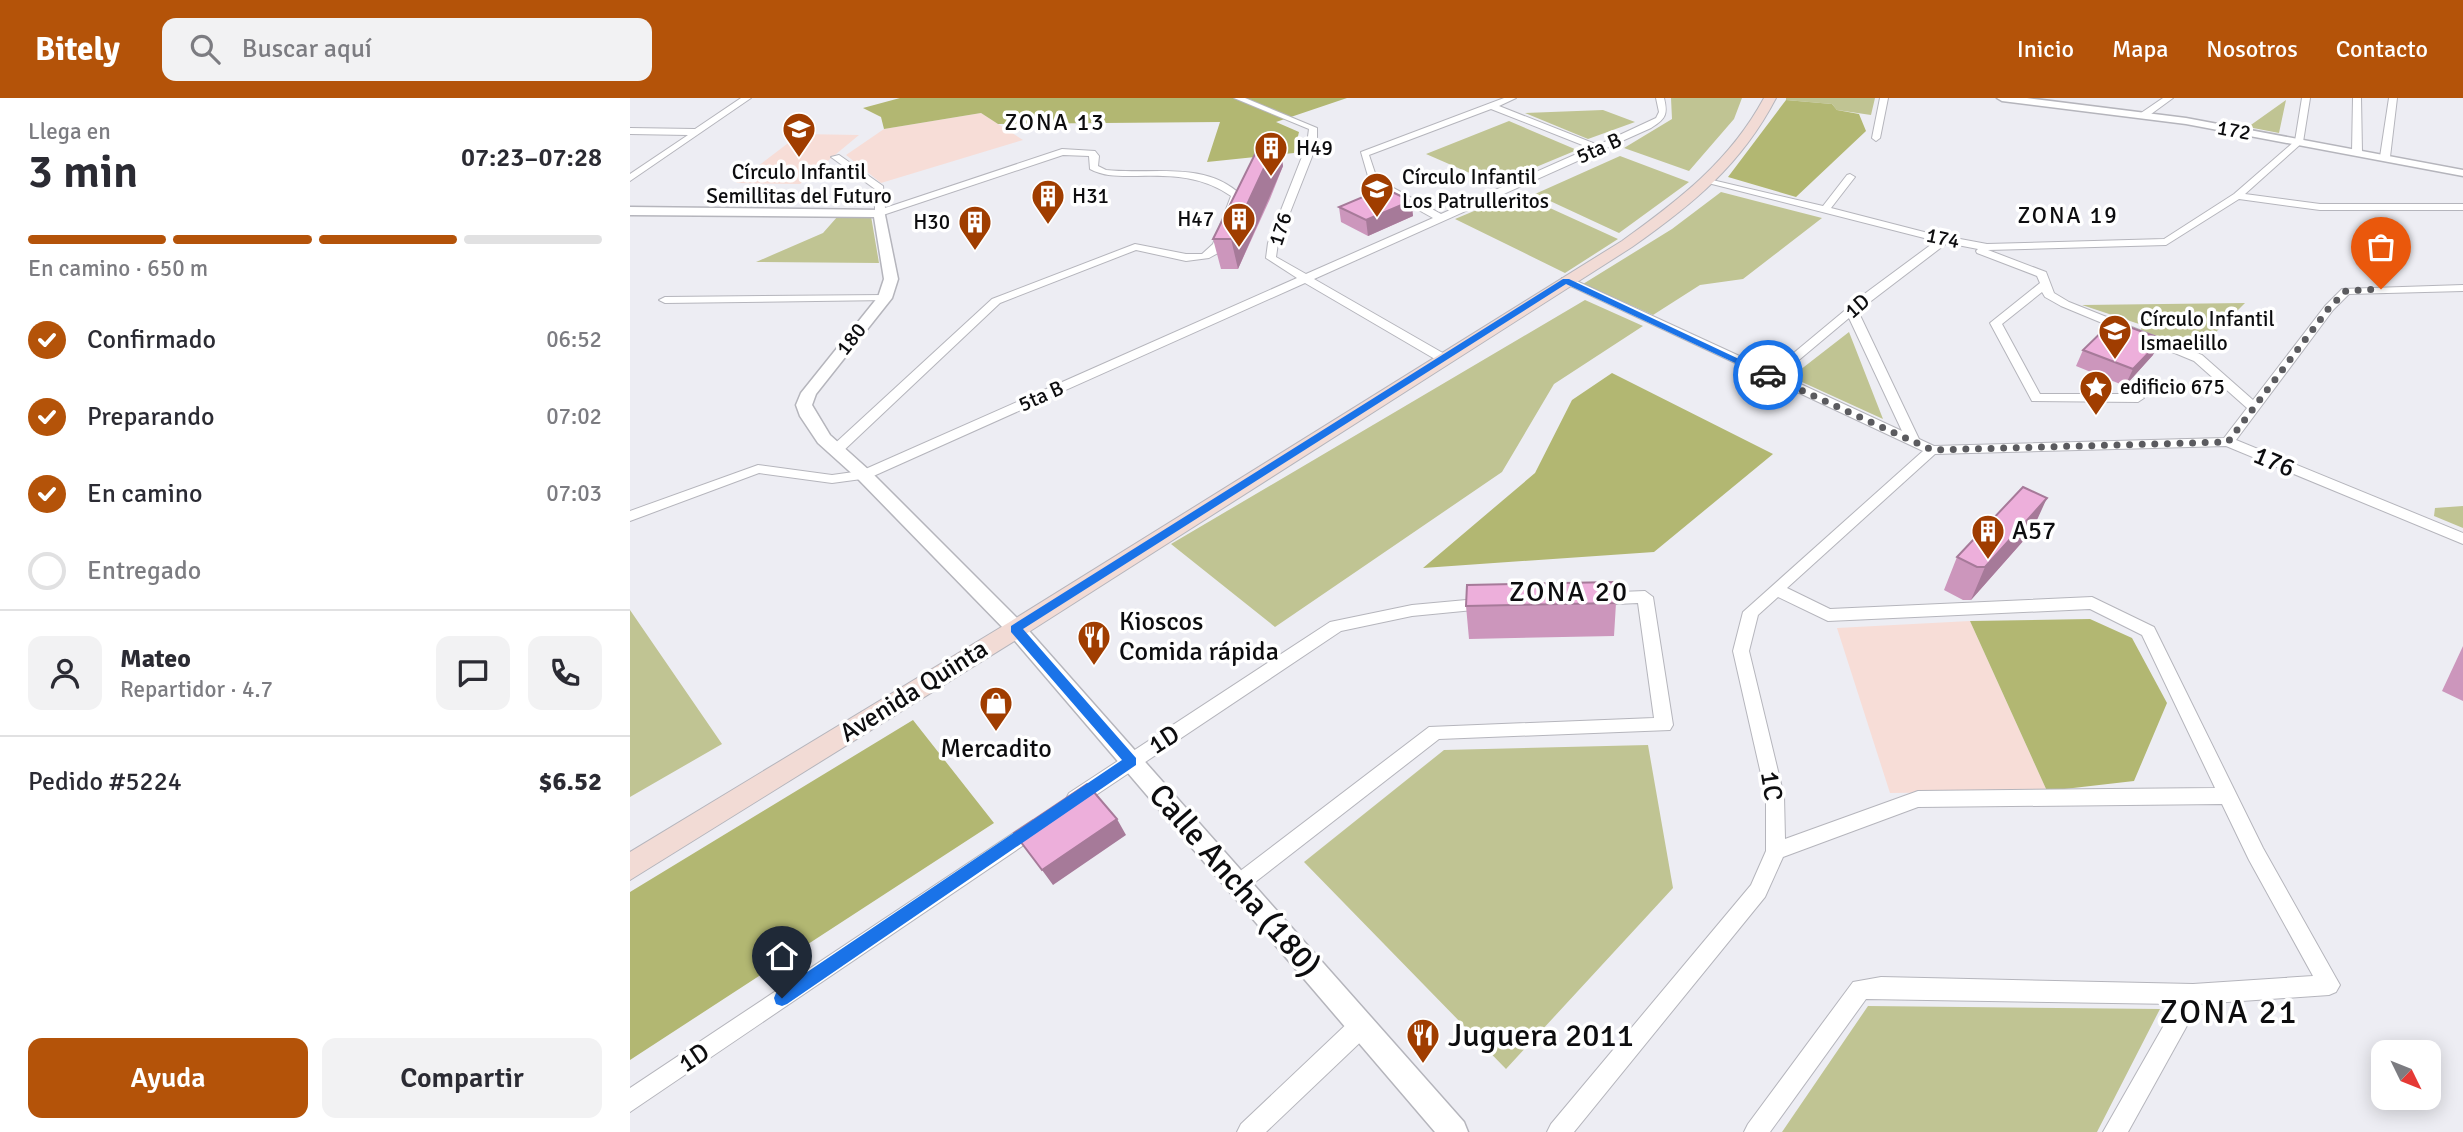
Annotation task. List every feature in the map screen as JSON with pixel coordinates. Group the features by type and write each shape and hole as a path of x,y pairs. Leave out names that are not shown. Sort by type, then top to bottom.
{"main road":[{"name":"Avenida Quinta","path":"630,867 1016,629 1627,244 1711,181 1745,138 1770,98"}],"street":[{"path":"630,178 747,98"},
{"name":"176","path":"1238,98 1313,128 1312,144 1273,243 1271,258 1308,277 1444,359"},
{"path":"1441,218 1373,181 1364,154 1512,98"},
{"name":"5ta B","path":"630,516 758,469 832,479 864,475 1660,120 1663,112 1660,98"},
{"path":"1876,138 1884,98"},
{"name":"172","path":"2002,98 2144,115 2463,173"},
{"path":"2144,115 2169,98"},
{"path":"2237,196 2299,142 2306,98"},
{"path":"2357,98 2357,152"},
{"path":"2385,157 2393,98"},
{"path":"1491,106 1598,148"},
{"path":"630,131 697,132"},
{"path":"630,211 880,212 1062,152 1092,153 1093,167 1105,173 1185,172 1213,182 1236,195 1235,205 1216,250 1204,256 1186,257 1149,247 1135,247 996,301 836,450"},
{"path":"836,157 880,188 880,212"},
{"path":"1825,210 1850,177"},
{"name":"174","path":"1711,181 1987,247 2166,242 2237,196"},
{"path":"2237,196 2320,207 2463,207"},
{"name":"180","path":"880,212 891,279 885,298 809,393 804,405 808,416 836,450 1016,629"},
{"path":"1945,239 2042,274 2049,295 2065,304 2198,358 2253,407"},
{"name":"1D","path":"1772,377 1871,294 1945,239"},
{"name":"176","path":"1566,280 1932,450 2228,442 2463,539"},
{"path":"2044,285 1996,323 2036,398 2138,398"},
{"path":"2228,442 2329,308 2346,291 2463,288"},
{"path":"665,300 885,298"},
{"path":"1852,312 1914,442"},
{"name":"1C","path":"1559,1132 1758,891 1776,851 1775,796 1741,651 1751,612 1932,450"},
{"path":"1756,1132 1860,989 1881,986 2193,994 2329,985 2226,796 2148,631 2092,603 1828,615 1776,589"},
{"path":"1238,884 1435,732 1664,725 1645,597 1576,600"},
{"name":"1D","path":"630,1101 1131,761 1336,626 1424,607 1507,603"},
{"name":"Calle Ancha (180)","path":"1016,629 1454,1132"},
{"path":"1776,851 1918,799 2226,796"},
{"path":"2115,1132 2193,994"},
{"path":"1249,1132 1361,1026"}],"shaded area":[{"path":"981,113 1023,140 881,183 846,155 884,129"},
{"name":"Círculo Infantil Semillitas del Futuro","path":"800,134 859,135 800,184 736,183"},
{"path":"1970,621 2047,791 1890,793 1837,628"}],"green space":[{"path":"900,98 1347,98 1276,122 1299,132 1294,153 1207,162 1220,122 998,124 981,113 884,129 881,117 863,108"},
{"path":"1671,98 1742,98 1734,119 1689,171 1624,148 1672,119"},
{"path":"1786,98 1875,98 1871,115 1837,110 1832,104"},
{"path":"1786,100 1832,104 1837,110 1859,114 1866,131 1796,197 1728,177"},
{"path":"2286,100 2279,133 2248,127"},
{"path":"1603,110 1635,122 1588,139 1525,113"},
{"path":"1509,121 1577,150 1495,184 1426,154"},
{"path":"1620,156 1689,182 1619,233 1535,194"},
{"path":"1721,192 1822,218 1743,279 1700,285 1653,315 1583,284 1672,229"},
{"path":"1517,193 1618,239 1565,273 1455,219"},
{"path":"838,216 871,216 879,263 756,262 823,233"},
{"path":"1585,300 1643,326 1554,384 1502,472 1275,627 1171,544"},
{"path":"2245,303 2195,353 2141,330 2142,325 2082,305"},
{"path":"1849,332 1883,419 1791,377"},
{"path":"1612,373 1773,454 1654,552 1423,568 1535,473 1572,400"},
{"path":"2463,506 2463,528 2434,516 2435,508"},
{"path":"630,610 722,744 630,797"},
{"path":"2090,619 2132,638 2167,703 2134,781 2047,791 1970,621"},
{"path":"913,720 994,823 630,1060 630,892"},
{"path":"1648,745 1673,888 1506,1069 1304,862 1444,750"},
{"path":"1868,1006 2160,1009 2097,1132 1782,1132"}],"building":[{"path":"1263,138 1278,138 1231,239 1213,239"},
{"path":"1384,188 1411,201 1366,220 1339,207"},
{"path":"2113,321 2162,339 2133,369 2083,350"},
{"path":"2023,487 2047,498 1985,567 1977,567 1957,557"},
{"path":"1614,582 1616,603 1466,606 1467,585"},
{"path":"1087,784 1117,819 1042,870 1014,833"}],"way so far":[{"path":"1768,375 1932,450 2228,442 2329,308 2346,291 2381,289"}],"place":[{"name":"Círculo Infantil Semillitas del Futuro","path":"799,159"},
{"name":"H49","path":"1271,178"},
{"name":"Círculo Infantil Los Patrulleritos","path":"1377,219"},
{"name":"H31","path":"1048,226"},
{"name":"H47","path":"1239,249"},
{"name":"H30","path":"975,252"},
{"name":"Círculo Infantil Ismaelillo","path":"2115,361"},
{"name":"edificio 675","path":"2096,417"},
{"name":"A57","path":"1988,561"},
{"name":"Kioscos Comida rápida","path":"1094,667"},
{"name":"Mercadito","path":"996,733"},
{"name":"Juguera 2011","path":"1423,1065"}],"district":[{"name":"ZONA 13","path":"1055,122"},
{"name":"ZONA 19","path":"2068,215"},
{"name":"ZONA 20","path":"1569,592"},
{"name":"ZONA 21","path":"2229,1012"}],"route":[{"path":"782,998 1131,761 1016,629 1140,549 1566,280 1768,375"}]}
